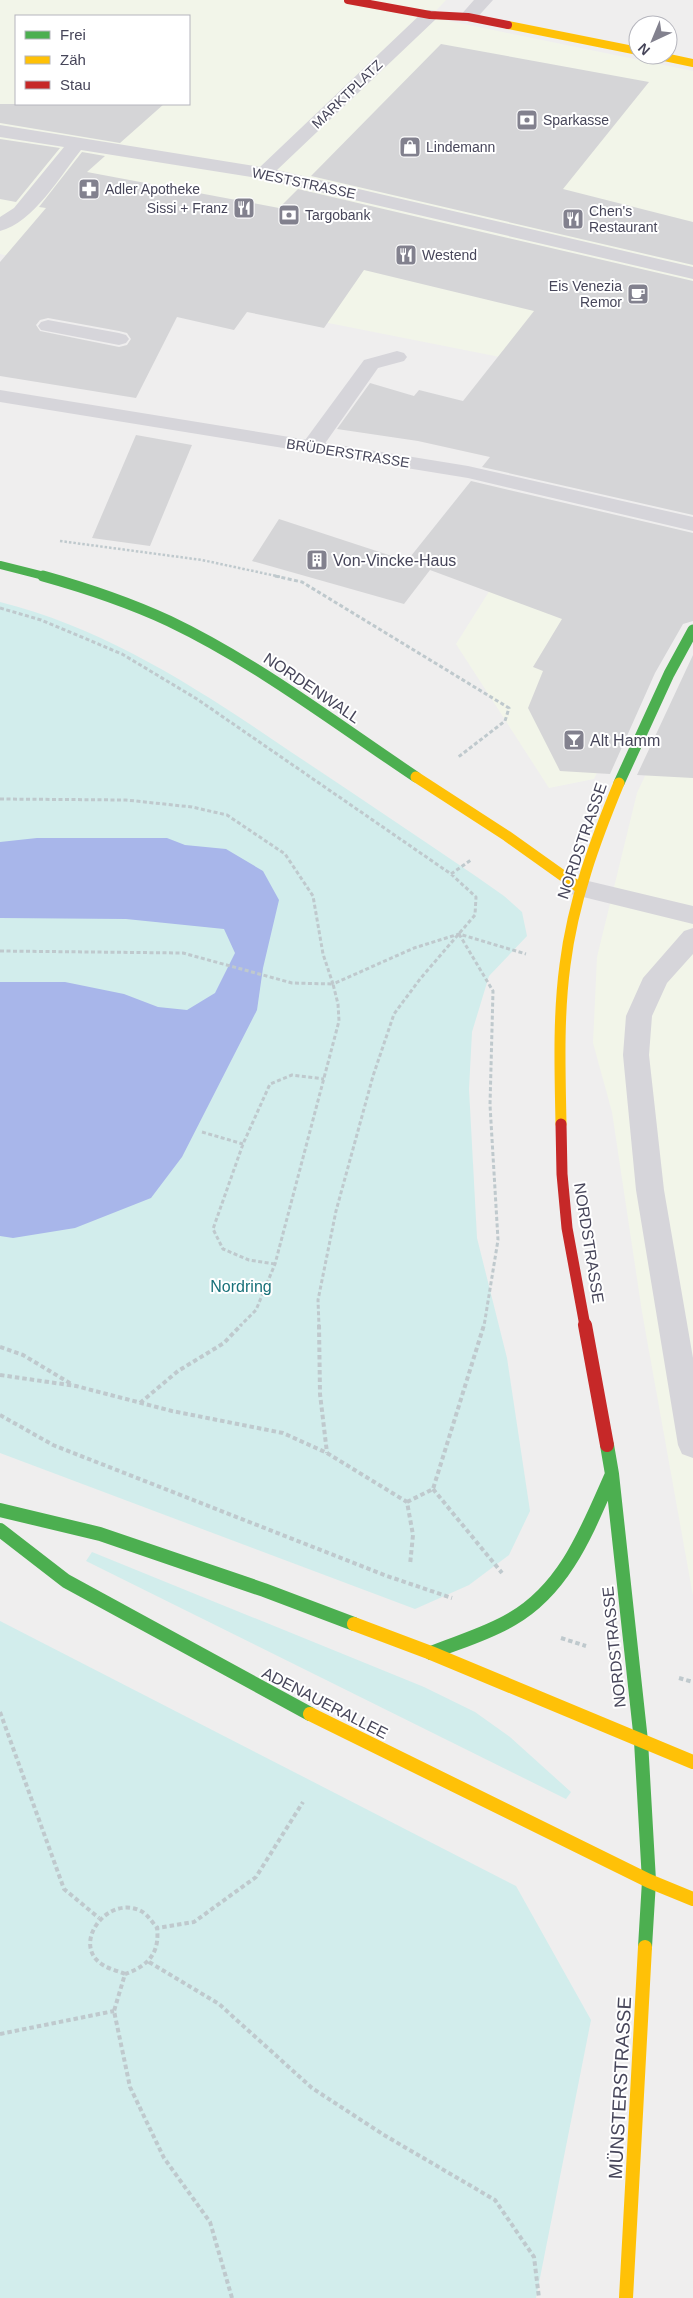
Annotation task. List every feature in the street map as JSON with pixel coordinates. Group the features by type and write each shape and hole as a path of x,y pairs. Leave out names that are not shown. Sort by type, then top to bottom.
{"main road":[{"path":"348,0 430,15 468,17 628,49"},
{"path":"678,60 693,63"},
{"name":"NORDENWALL","path":"0,565 45,576 112,597 169,621 248,665 541,859 580,888"},
{"name":"NORDSTRASSE","path":"649,1881 641,1741 612,1474 568,1228 562,1174 560,1068 565,964 580,888 618,786 670,674 693,630"},
{"path":"431,1653 509,1618 533,1604 557,1579 582,1540 612,1474"},
{"path":"0,1510 100,1534 264,1590 431,1653 693,1762"},
{"name":"ADENAUERALLEE","path":"0,1530 66,1581 283,1701 649,1881 693,1899"},
{"name":"MÜNSTERSTRASSE","path":"626,2298 649,1881"}],"street":[{"path":"468,17 484,0"},
{"name":"MARKTPLATZ","path":"264,173 430,15"},
{"name":"WESTSTRASSE","path":"0,131 264,173 693,274"},
{"path":"0,225 20,212 76,143"},
{"path":"48,326 119,339"},
{"path":"310,447 371,364 396,357"},
{"name":"BRÜDERSTRASSE","path":"0,396 468,472 693,524"},
{"path":"580,888 693,915"},
{"path":"693,937 656,978 639,1016 636,1056 650,1190 693,1445"}],"path":[{"path":"58,541 202,560 302,582 509,708 505,720 423,782"},
{"path":"0,608 41,620 122,654 197,699 421,852 451,874 476,897 476,915 420,979 394,1014 373,1076 336,1212 318,1300 320,1394 327,1453"},
{"path":"0,798 126,800 192,807 227,815 285,854 313,896 323,954 338,1004 338,1021 276,1264 256,1310 224,1344 178,1371 140,1403"},
{"path":"0,951 183,953 292,983 333,984 414,948 459,934"},
{"path":"407,1502 433,1489 483,1334 498,1240 490,1105 493,991 459,934"},
{"path":"276,1264 249,1260 223,1248 214,1229 243,1144 270,1084 292,1075 324,1079"},
{"path":"202,1132 243,1144"},
{"path":"0,1347 23,1355 76,1386"},
{"path":"0,1375 76,1386 140,1403 283,1433 327,1453 407,1502 413,1535 410,1565"},
{"path":"0,1415 53,1445 387,1576 693,1682"},
{"path":"433,1489 492,1562"},
{"path":"0,1712 64,1888 99,1918"},
{"path":"157,1928 194,1922 256,1877 303,1802"},
{"path":"124,1906 138,1908 151,1916 157,1928 160,1940 156,1952 149,1962 138,1970 125,1974 101,1966 93,1956 89,1943 92,1930 99,1918 110,1910 124,1906"},
{"path":"149,1962 219,2004 312,2088 384,2135 495,2200 534,2257 539,2298"},
{"path":"125,1974 114,2011 130,2087 164,2158 210,2222 232,2298"},
{"path":"0,2034 114,2011"}],"shaded area":[{"path":"0,0 446,0 430,17 628,58 628,65 664,65 693,71 693,404 570,371 147,287 0,254"},
{"path":"546,501 647,669 594,779 549,788 456,644"},
{"path":"693,674 693,1596 642,1312 612,1112 593,1043 597,957 637,793"}],"green space":[{"name":"Nordring","path":"0,602 78,628 116,645 187,684 477,877 504,896 522,912 527,936 489,976 472,1032 469,1089 477,1238 507,1358 530,1511 509,1555 469,1585 415,1609 0,1453"},
{"path":"92,1552 424,1687 475,1712 510,1737 571,1792 566,1799 86,1561"},
{"path":"0,1621 516,1886 591,2020 536,2298 0,2298"}],"water":[{"path":"37,838 167,838 185,845 226,849 263,871 279,900 263,968 257,1010 182,1157 151,1198 75,1228 13,1238 0,1236 0,982 65,982 124,994 158,1007 187,1010 215,993 235,953 224,929 126,919 0,918 0,842"}],"building":[{"path":"441,44 649,82 563,189 693,222 693,265 311,176"},
{"path":"0,104 163,105 120,143 0,123"},
{"path":"0,139 60,148 16,202 0,199"},
{"path":"82,152 105,156 87,172 279,208 298,189 693,281 693,515 482,467 490,457 418,441 337,429 370,383 414,396 419,390 463,401 534,311 364,270 324,328 247,312 234,330 177,317 136,398 0,376 0,262 46,208 39,207","holes":["48,318 127,333 131,339 127,345 119,347 40,331 36,325 40,320"]},
{"path":"136,435 192,445 150,546 92,538"},
{"path":"471,481 693,533 693,621 683,624 655,673 610,774 560,771 528,708 543,671 533,667 562,619 430,570 404,604 252,561 279,519 407,561"},
{"path":"693,655 693,778 637,775"}],"traffic: fast":[{"path":"0,565 86,589 169,621 202,638 264,675 416,777"},
{"path":"619,783 669,674 693,630"},
{"path":"607,1445 612,1474 641,1741 649,1881 645,1947"},
{"path":"431,1653 511,1620 534,1604 548,1591 571,1560 580,1544 612,1474"},
{"path":"0,1510 100,1534 264,1590 354,1624"},
{"path":"0,1530 66,1581 310,1714"}],"traffic: slow":[{"path":"508,25 628,49"},
{"path":"678,60 693,63"},
{"path":"416,777 507,836 580,888"},
{"path":"561,1124 561,1024 563,985 569,941 573,918 586,872 601,827 619,783"},
{"path":"354,1624 431,1653 693,1762"},
{"path":"310,1714 649,1881 693,1899"},
{"path":"626,2298 645,1947"}],"traffic: jam":[{"path":"348,0 430,15 468,17 508,25"},
{"path":"561,1124 562,1174 567,1228 607,1445"}],"place":[{"name":"Sparkasse","path":"527,120"},
{"name":"Lindemann","path":"410,147"},
{"name":"Adler Apotheke","path":"89,189"},
{"name":"Sissi + Franz","path":"244,208"},
{"name":"Targobank","path":"289,215"},
{"name":"Chen's Restaurant","path":"573,219"},
{"name":"Westend","path":"406,255"},
{"name":"Eis Venezia Remor","path":"638,294"},
{"name":"Von-Vincke-Haus","path":"317,560"},
{"name":"Alt Hamm","path":"574,740"}]}
